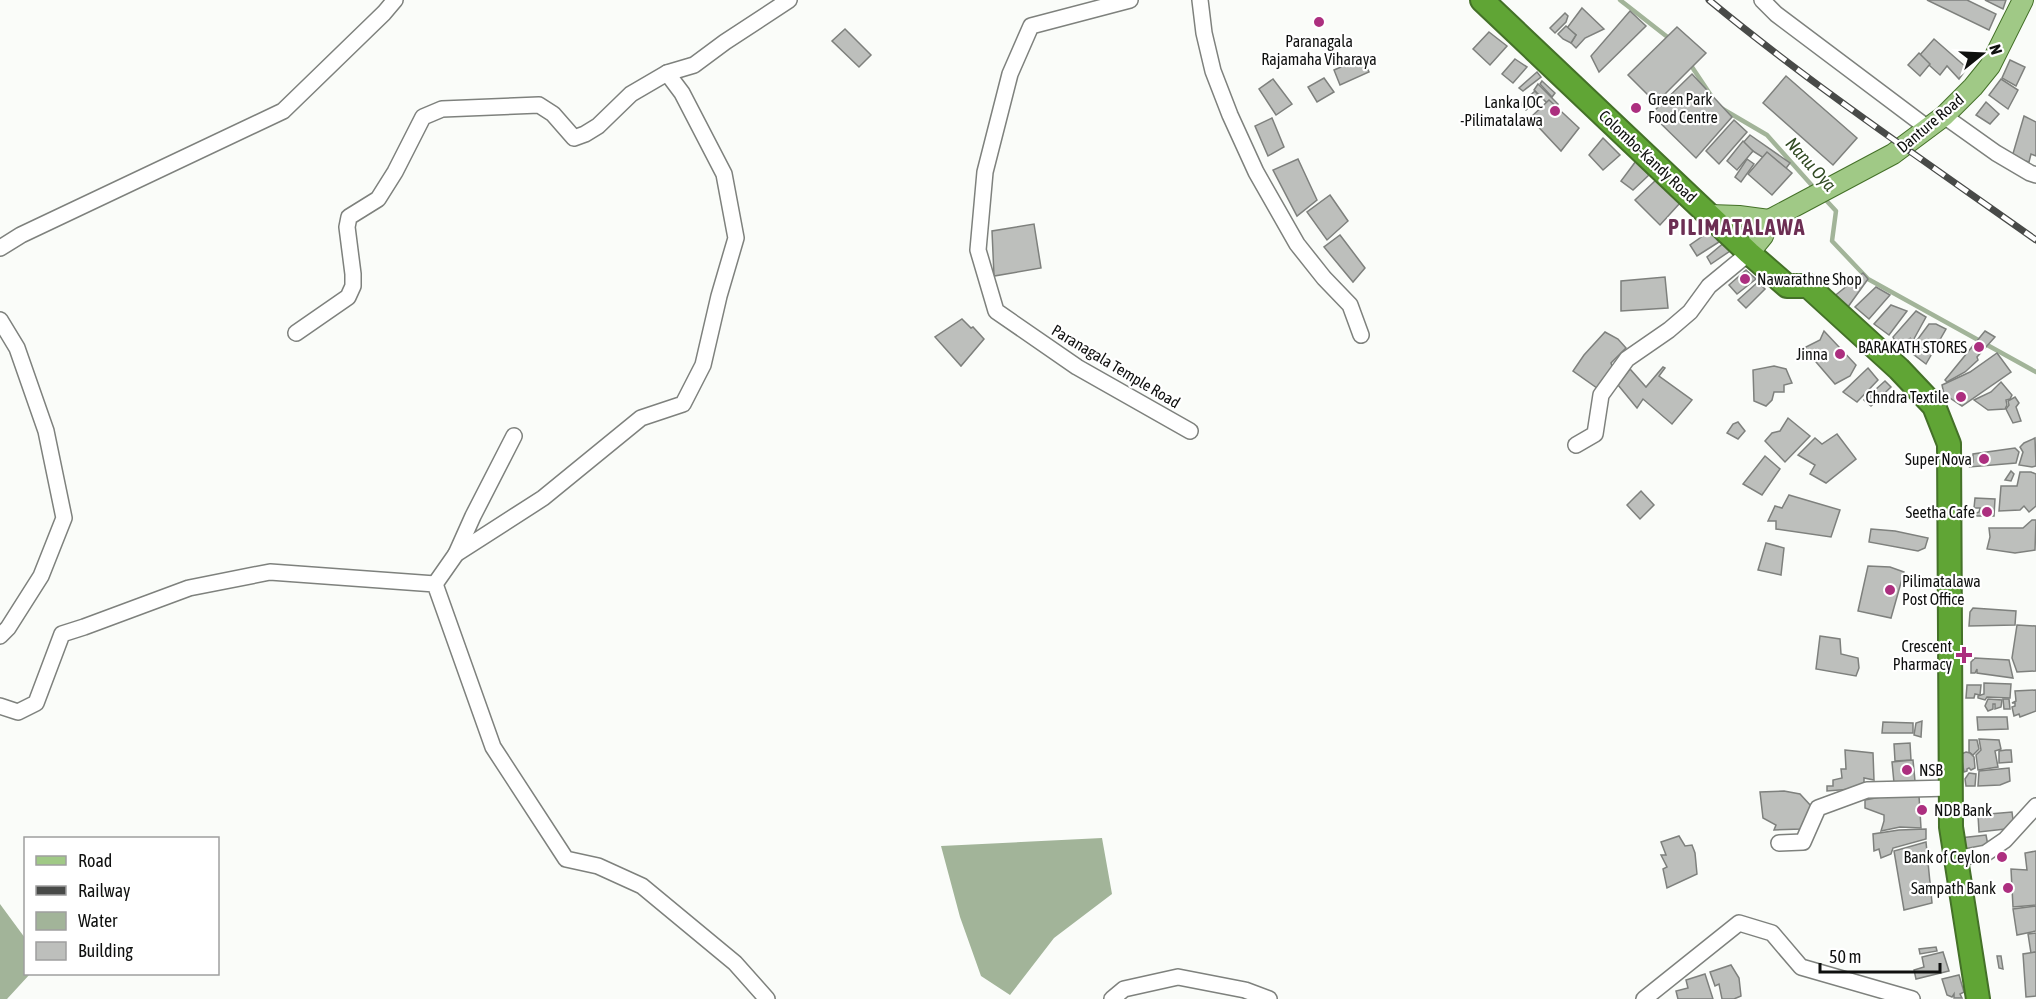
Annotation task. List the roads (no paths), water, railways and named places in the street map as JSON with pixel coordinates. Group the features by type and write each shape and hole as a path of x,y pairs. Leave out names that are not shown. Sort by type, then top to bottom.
{"highway":[{"name":"Colombo-Kandy Road","path":"1482,0 1749,253 1787,286 1808,286 1899,369 1934,406 1949,444 1951,827 1978,999"}],"main road":[{"name":"Danture Road","path":"1769,220 1893,154 1929,129 1966,94 1990,66 2023,0"},
{"path":"1710,215 1769,220 1763,236 1749,253"}],"street":[{"path":"0,248 21,235 283,111 395,0"},
{"path":"296,333 348,297 353,274 347,227 349,217 378,199 395,172 423,117 442,109 538,105 553,114 574,138 598,126 632,94 667,73 694,65 789,0"},
{"name":"Paranagala Temple Road","path":"1130,0 1030,26 1010,74 985,172 978,250 996,311 1077,367 1190,431"},
{"path":"1200,0 1204,33 1213,71 1256,172 1297,244 1324,278 1350,305 1361,335"},
{"path":"1762,0 1776,14 1929,129"},
{"path":"456,554 543,498 641,418 683,405 703,365 719,296 736,238 724,174 682,93 667,73"},
{"path":"1944,116 1996,153 2036,175"},
{"path":"1576,445 1595,434 1601,395 1627,359 1670,330 1690,312 1709,286 1749,253"},
{"path":"0,320 17,348 46,431 64,518 41,576 8,628 0,636"},
{"path":"435,584 456,554 514,436"},
{"path":"0,706 18,712 36,703 62,634 189,588 270,572 435,584"},
{"path":"435,584 493,747 566,859 598,866 642,886 735,963 767,999"},
{"path":"1779,843 1803,842 1818,808 1867,790 1951,788"},
{"path":"1955,859 1986,853 2005,840 2036,806"},
{"path":"1644,999 1739,923 1772,933 1801,967 1912,999"},
{"path":"1112,999 1124,989 1178,976 1245,990 1269,999"}],"water":[{"path":"1102,838 1112,894 1054,938 1010,995 981,976 960,917 941,846"},
{"path":"0,904 24,937 24,975 29,975 7,999 0,999"}],"waterway":[{"name":"Nanu Oya","path":"1620,0 1670,39"},
{"name":"Nanu Oya","path":"1690,64 1712,97"},
{"name":"Nanu Oya","path":"1721,108 1767,135 1816,190"},
{"name":"Nanu Oya","path":"1824,198 1836,211 1832,241 1868,279 2036,372"}],"railway":[{"path":"1709,0 1829,93 2036,240"}],"place":[{"name":"Paranagala Rajamaha Viharaya","path":"1319,22"},
{"name":"Green Park Food Centre","path":"1636,108"},
{"name":"Lanka IOC -Pilimatalawa","path":"1555,111"},
{"name":"Nawarathne Shop","path":"1745,279"},
{"name":"BARAKATH STORES","path":"1979,347"},
{"name":"Jinna","path":"1840,354"},
{"name":"Chndra Textile","path":"1961,397"},
{"name":"Super Nova","path":"1984,459"},
{"name":"Seetha Cafe","path":"1987,512"},
{"name":"Pilimatalawa Post Office","path":"1890,590"},
{"name":"Crescent Pharmacy","path":"1964,655"},
{"name":"NSB","path":"1907,770"},
{"name":"NDB Bank","path":"1922,810"},
{"name":"Bank of Ceylon","path":"2002,857"},
{"name":"Sampath Bank","path":"2008,888"}],"district":[{"name":"PILIMATALAWA","path":"1737,227"}]}
